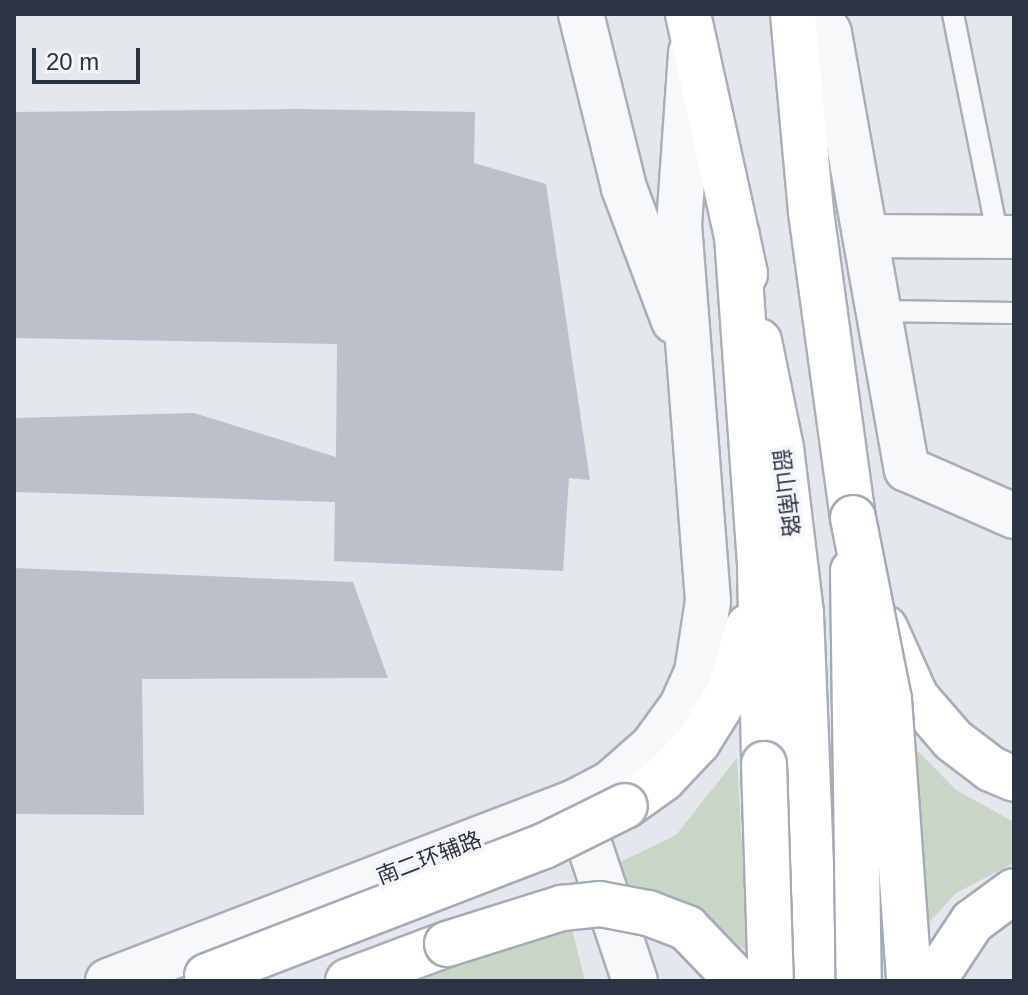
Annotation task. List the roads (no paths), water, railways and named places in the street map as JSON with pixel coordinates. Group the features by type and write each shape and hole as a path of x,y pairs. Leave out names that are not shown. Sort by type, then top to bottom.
{"main road":[{"path":"793,14 811,212 853,518 889,699 909,981"},
{"name":"韶山南路","path":"690,23 781,448 801,614 816,981"},
{"path":"737,235 760,566 771,981"},
{"path":"853,518 894,654 916,697 953,740 991,769 1014,779"},
{"path":"853,518 859,981"},
{"path":"200,979 544,846 625,806 663,779 698,742 729,692 760,566"},
{"path":"933,981 972,922 1014,891"},
{"path":"348,981 447,944 562,908 600,904 648,913 687,928 738,981"}],"street":[{"path":"581,14 624,188 695,376"},
{"path":"818,14 829,33 907,469 1014,516"},
{"path":"690,23 679,225 695,376"},
{"path":"866,236 1006,237"},
{"name":"南二环辅路","path":"108,981 565,806 611,783 653,746 697,672 708,601 695,376"},
{"path":"565,806 610,981"},
{"path":"565,806 635,981"}],"lane":[{"path":"953,14 1006,237"},
{"path":"880,311 1014,313"}]}
